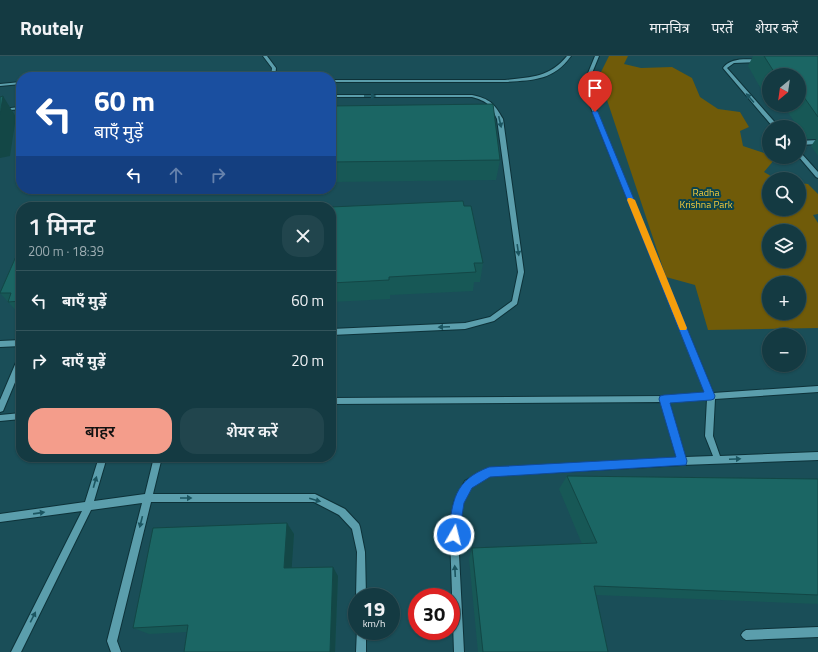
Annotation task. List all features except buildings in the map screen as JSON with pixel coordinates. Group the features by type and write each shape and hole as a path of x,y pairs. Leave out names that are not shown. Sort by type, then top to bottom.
{"street":[{"path":"265,56 274,68 274,72"},
{"path":"336,81 505,80 532,78 554,72 563,65 569,56"},
{"path":"597,56 588,78 589,98 711,396 709,436 718,460"},
{"path":"764,61 733,62 725,68 770,120"},
{"path":"0,85 16,83"},
{"path":"336,96 472,96 487,99 494,106 500,119 521,272 515,302 492,319 465,326 336,332"},
{"path":"0,110 16,108"},
{"path":"806,143 818,142"},
{"path":"806,162 818,176"},
{"path":"0,344 16,343"},
{"path":"0,409 16,372"},
{"path":"336,401 664,399 818,389"},
{"path":"664,399 682,461"},
{"path":"0,418 16,416"},
{"path":"459,652 454,535 458,502 468,484 489,472 682,461 818,456"},
{"path":"16,652 88,506 101,462"},
{"path":"116,652 112,641 157,462"},
{"path":"0,518 147,498 315,498 342,512 356,527 361,552 361,588"},
{"path":"746,635 818,632"},
{"path":"361,640 361,652"}],"green space":[{"name":"Radha Krishna Park","path":"609,56 628,56 624,64 641,68 672,67 692,78 700,97 718,109 740,112 749,127 740,131 743,146 762,152 762,164 771,164 764,172 762,172 762,216 806,216 806,184 818,194 818,214 813,215 818,223 818,328 708,330 695,285 666,277 599,76"}],"slow traffic":[{"path":"631,200 683,328"}],"route":[{"path":"454,535 458,502 468,484 489,472 682,461 664,399 711,396 595,112"}]}
